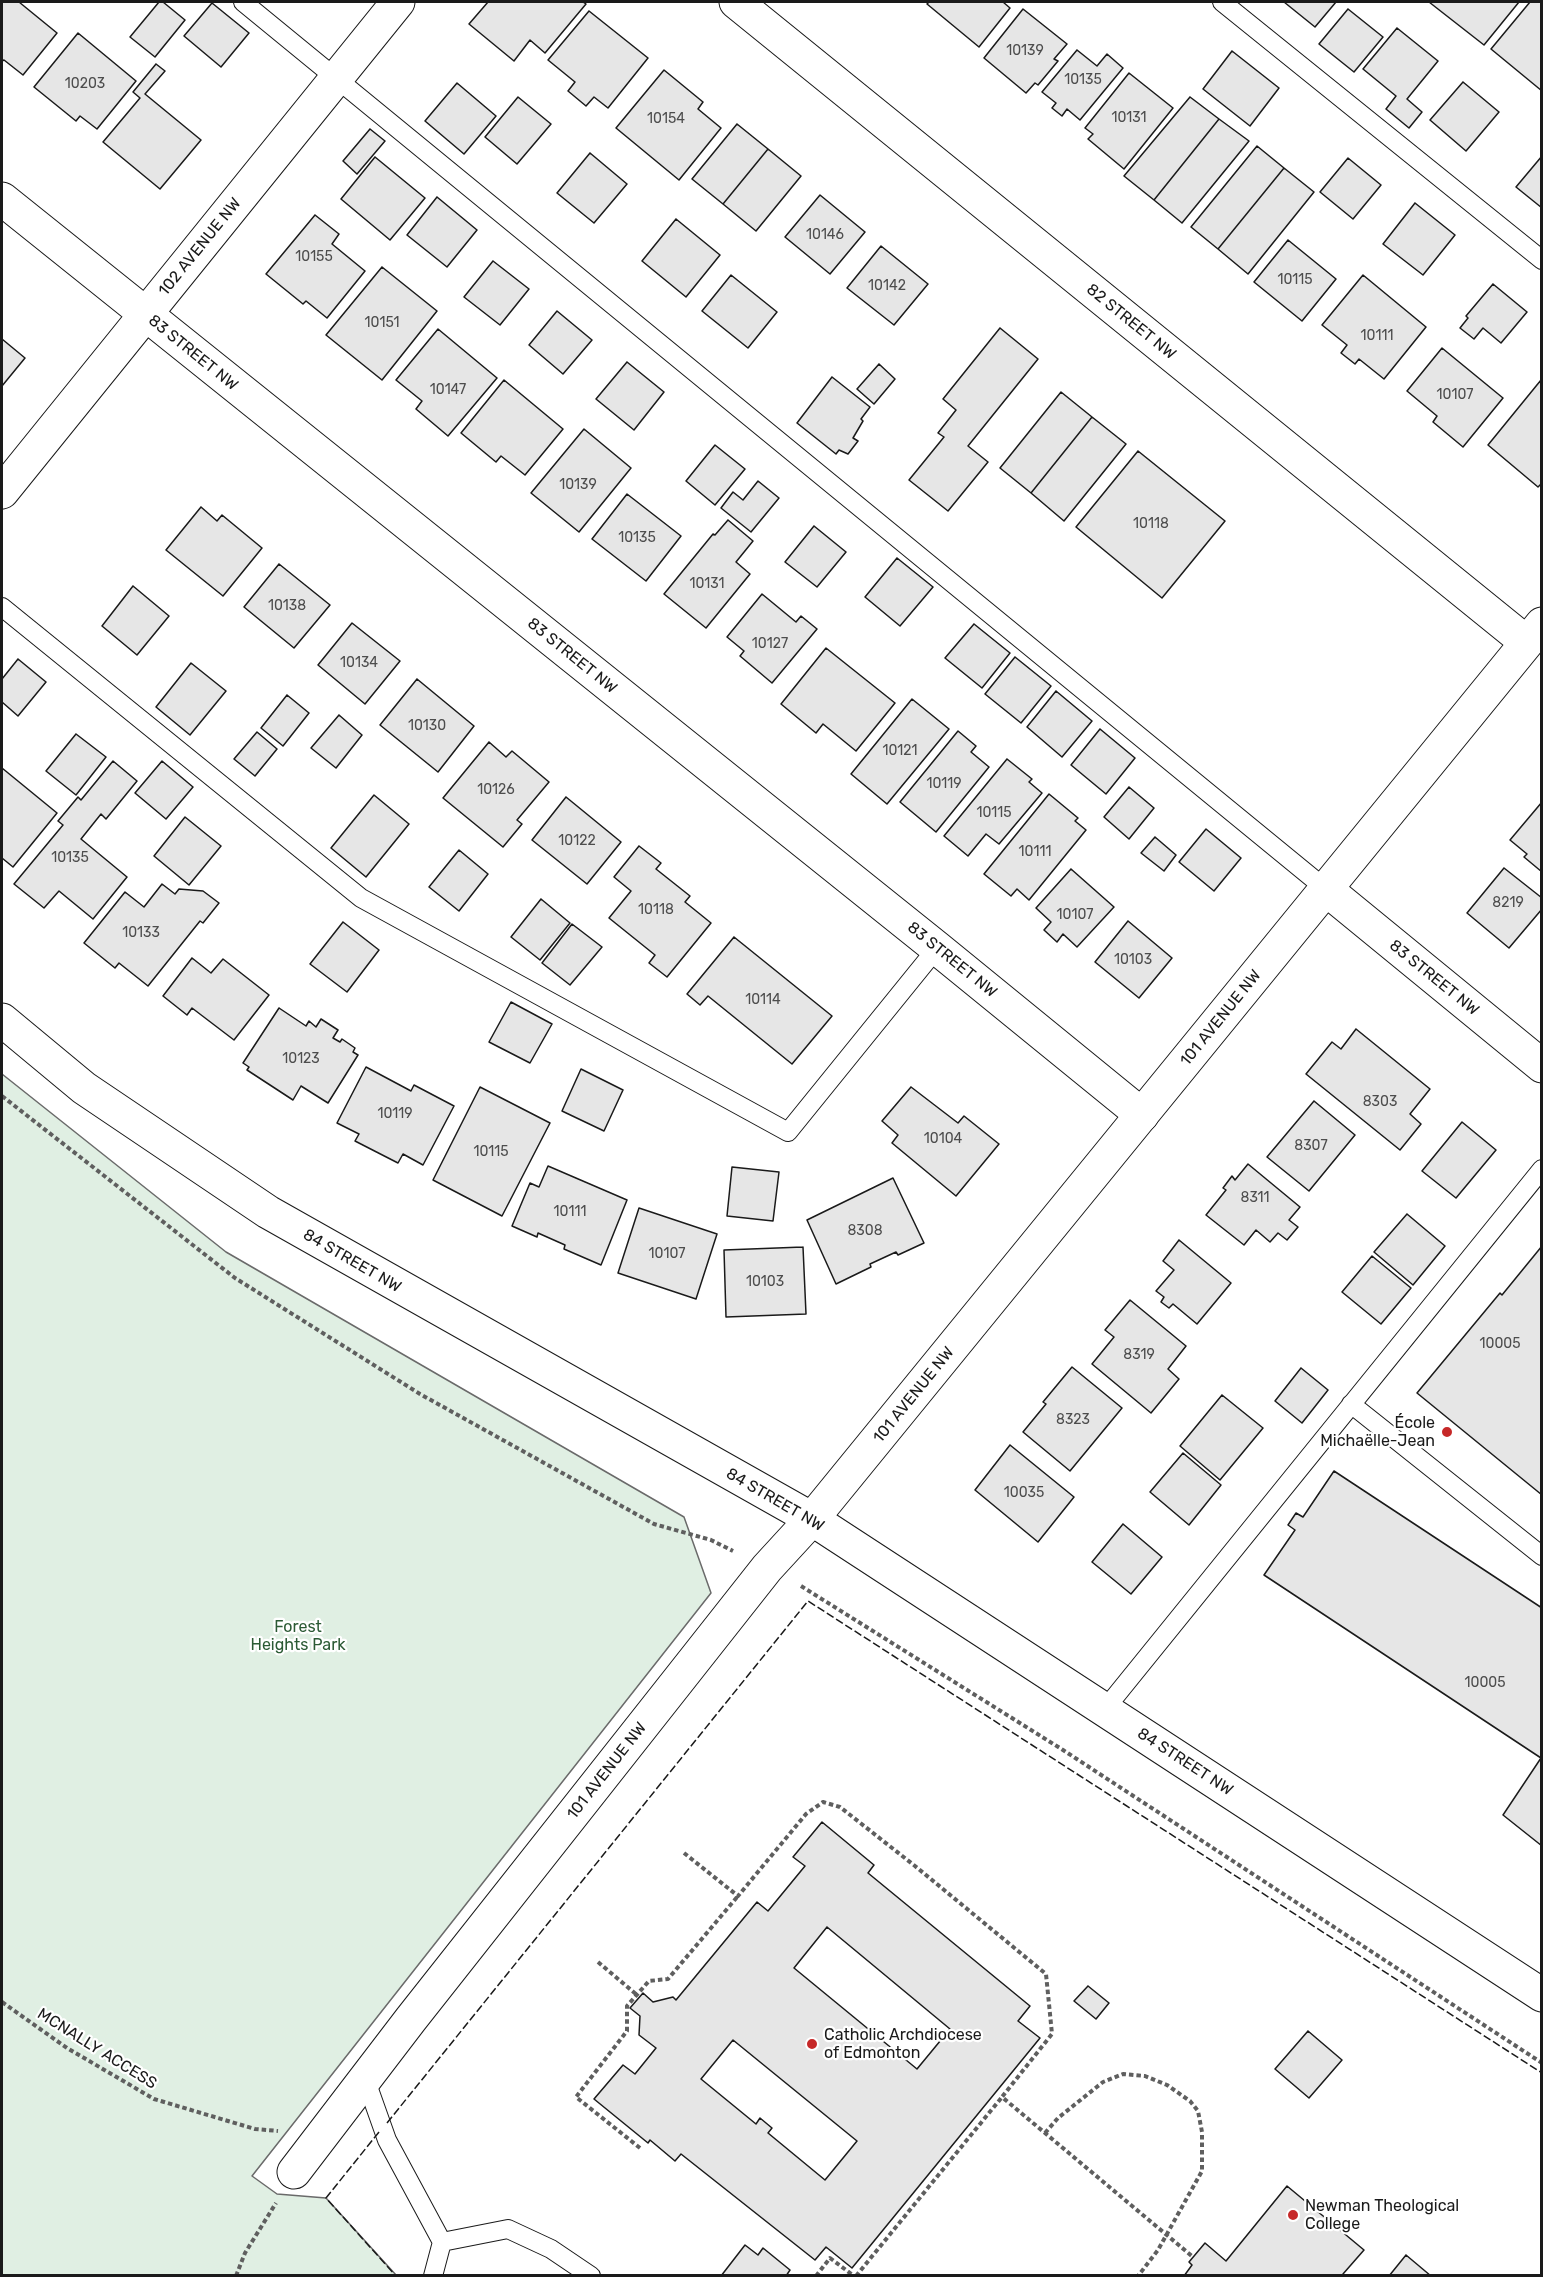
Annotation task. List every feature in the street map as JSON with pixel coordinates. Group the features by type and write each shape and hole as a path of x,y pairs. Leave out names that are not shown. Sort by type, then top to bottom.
{"street":[{"name":"102 AVENUE NW","path":"2,492 398,2"},
{"name":"82 STREET NW","path":"736,2 1534,633"},
{"name":"83 STREET NW","path":"2,199 1142,1115"},
{"name":"101 AVENUE NW","path":"294,2172 365,2078 767,1568 812,1519 1327,890 1534,633"},
{"name":"83 STREET NW","path":"1327,890 1542,1066"},
{"name":"84 STREET NW","path":"2,1020 84,1088 268,1212 812,1519 1542,1995"}],"lane":[{"path":"243,2 1327,890"},
{"path":"1222,2 1542,260"},
{"path":"2,607 361,898 788,1132 937,948"},
{"path":"1105,1709 1542,1168"},
{"path":"1352,1404 1542,1556"},
{"path":"365,2078 387,2140 442,2242 434,2276"},
{"path":"442,2242 508,2229 550,2249 591,2276"}],"path":[{"path":"2,1096 236,1278 410,1388 654,1524 711,1540"},
{"path":"819,1596 1063,1750 1542,2063"},
{"path":"640,2148 576,2097 627,2031 627,2006 648,1982 668,1979 806,1814 823,1802 840,1807 1046,1974 1052,2034 855,2276 830,2258 816,2276"},
{"path":"684,1852 738,1896"},
{"path":"598,1962 637,1995"},
{"name":"MCNALLY ACCESS","path":"2,2002 67,2048 154,2099 255,2129 279,2131 292,2146 294,2172"},
{"path":"1045,2133 1058,2118 1103,2082 1124,2074 1145,2076 1167,2085 1190,2101 1198,2111 1202,2132 1202,2171 1158,2250 1138,2276"},
{"path":"1002,2097 1193,2257"},
{"path":"236,2276 245,2253 294,2172"}],"green space":[{"name":"Forest Heights Park","path":"2,1074 226,1252 684,1517 711,1593 252,2176 277,2194 326,2198 396,2275 2,2275"}],"building":[{"path":"2,2 19,2 57,33 23,75 4,60 2,61"},
{"path":"159,2 163,2 185,20 155,57 130,37"},
{"path":"488,2 583,2 586,4 545,53 530,40 514,61 469,24"},
{"path":"929,2 1003,2 1010,8 979,47 927,4"},
{"path":"1284,2 1336,2 1315,27"},
{"path":"1429,2 1519,2 1484,45"},
{"path":"1530,2 1542,2 1542,91 1491,49"},
{"path":"212,3 249,33 221,67 184,36"},
{"path":"1023,9 1067,44 1054,59 1058,61 1038,85 1035,83 1026,93 984,58"},
{"path":"1348,9 1383,37 1354,72 1319,44"},
{"path":"589,11 648,58 608,108 594,97 586,106 568,91 575,82 548,60"},
{"path":"1397,28 1438,61 1407,99 1422,112 1409,128 1386,109 1396,96 1363,69"},
{"path":"78,33 136,81 97,129 80,116 76,121 34,87"},
{"path":"1077,50 1097,66 1107,54 1123,68 1080,120 1067,109 1062,116 1052,108 1056,103 1042,92"},
{"path":"1232,51 1279,88 1250,126 1203,89"},
{"path":"156,64 165,71 145,94 201,140 160,189 103,142 140,98 133,92"},
{"path":"664,70 703,102 698,109 721,128 679,180 616,128"},
{"path":"1129,73 1173,108 1124,169 1088,139 1093,134 1085,128"},
{"path":"1463,82 1499,112 1466,151 1430,120"},
{"path":"457,83 496,116 464,154 425,121"},
{"path":"518,97 551,124 517,164 485,137"},
{"path":"1190,97 1219,119 1154,200 1124,176"},
{"path":"1219,119 1249,141 1182,223 1154,200"},
{"path":"737,124 768,149 723,204 692,179"},
{"path":"370,129 385,141 357,174 343,161"},
{"path":"1257,146 1284,168 1218,249 1191,227"},
{"path":"768,149 801,176 756,231 723,204"},
{"path":"590,153 627,184 594,223 557,193"},
{"path":"1542,156 1542,208 1516,187"},
{"path":"375,157 425,198 390,240 341,199"},
{"path":"1348,158 1381,185 1353,219 1320,192"},
{"path":"1284,168 1314,192 1248,274 1218,249"},
{"path":"820,195 865,232 830,274 785,237"},
{"path":"437,197 477,230 447,267 407,235"},
{"path":"1415,203 1455,235 1423,275 1383,244"},
{"path":"315,215 339,234 332,244 365,271 327,318 306,301 303,304 266,274"},
{"path":"676,219 720,255 686,297 642,261"},
{"path":"1288,240 1336,279 1302,321 1254,282"},
{"path":"881,246 928,284 894,325 847,288"},
{"path":"493,261 529,289 500,325 464,297"},
{"path":"382,267 437,311 382,380 326,335"},
{"path":"731,275 777,312 748,348 702,311"},
{"path":"1363,275 1426,327 1384,379 1359,359 1355,364 1341,353 1347,345 1322,325"},
{"path":"1493,284 1527,312 1501,343 1483,328 1474,339 1460,328 1468,318 1466,316"},
{"path":"557,311 592,340 563,374 529,345"},
{"path":"1000,328 1038,359 968,446 988,462 948,511 909,480 944,437 938,433 956,410 943,399"},
{"path":"438,329 497,378 448,436 416,409 422,401 396,380"},
{"path":"2,339 25,358 2,386"},
{"path":"1442,348 1503,398 1463,447 1433,422 1437,416 1407,391"},
{"path":"627,362 664,392 634,430 596,399"},
{"path":"879,364 895,379 874,404 857,389"},
{"path":"832,377 870,407 861,419 863,421 853,438 858,441 848,454 839,450 836,454 797,423"},
{"path":"504,380 563,429 525,475 501,456 496,462 461,433"},
{"path":"1541,380 1542,483 1538,487 1488,445"},
{"path":"1061,392 1092,417 1031,493 1000,468"},
{"path":"1092,417 1126,444 1064,521 1031,493"},
{"path":"584,429 631,468 579,532 531,493"},
{"path":"715,445 745,469 715,505 686,481"},
{"path":"1138,451 1225,521 1162,598 1076,527"},
{"path":"758,481 779,498 751,532 721,508 733,492 743,500"},
{"path":"627,494 681,536 646,581 592,539"},
{"path":"201,507 217,521 222,515 262,548 223,596 166,550"},
{"path":"728,520 753,541 736,562 750,574 706,628 664,594 713,534 715,535"},
{"path":"814,526 846,552 817,587 785,562"},
{"path":"897,558 933,587 900,626 865,597"},
{"path":"279,564 330,605 294,648 244,607"},
{"path":"133,586 169,616 137,655 102,626"},
{"path":"762,594 796,622 801,616 817,629 772,683 740,656 744,651 727,637"},
{"path":"352,623 400,661 365,704 318,665"},
{"path":"974,624 1010,653 982,688 945,658"},
{"path":"826,648 895,703 856,751 823,724 816,733 781,704"},
{"path":"1015,657 1051,686 1021,723 985,694"},
{"path":"18,659 46,682 18,716 2,702 2,679"},
{"path":"191,663 226,691 190,735 156,707"},
{"path":"417,679 474,726 438,772 380,725"},
{"path":"1056,691 1092,721 1062,757 1027,727"},
{"path":"287,695 309,713 283,746 261,728"},
{"path":"912,699 949,729 887,804 851,774"},
{"path":"339,715 362,735 336,768 311,748"},
{"path":"1100,729 1135,758 1106,794 1071,765"},
{"path":"958,731 976,746 971,752 989,767 936,832 900,802"},
{"path":"257,732 277,749 255,776 234,759"},
{"path":"76,734 106,757 76,795 46,771"},
{"path":"489,742 506,757 512,751 549,782 517,820 522,824 503,847 443,798"},
{"path":"1007,759 1032,779 1029,782 1042,793 999,844 986,834 968,856 944,836"},
{"path":"113,761 137,781 106,819 101,814 81,839 127,877 93,919 59,891 44,908 14,884 63,825 58,821 78,797 81,800"},
{"path":"162,761 193,787 166,819 135,793"},
{"path":"2,768 57,813 13,867 2,858"},
{"path":"1129,787 1154,808 1129,839 1104,817"},
{"path":"1049,794 1078,818 1075,821 1086,830 1029,900 1017,889 1011,896 984,874"},
{"path":"374,795 409,824 366,877 331,848"},
{"path":"566,797 621,842 587,884 532,840"},
{"path":"1542,802 1542,872 1524,857 1527,854 1510,840"},
{"path":"185,817 221,846 189,885 154,856"},
{"path":"1206,829 1241,858 1214,891 1179,862"},
{"path":"1155,837 1176,855 1164,871 1141,853"},
{"path":"639,846 661,863 656,869 690,896 685,902 711,923 667,977 649,963 655,955 609,918 631,891 614,877"},
{"path":"459,850 488,874 459,911 429,887"},
{"path":"1504,868 1542,898 1542,909 1509,948 1467,913"},
{"path":"1071,869 1114,907 1077,947 1063,934 1057,942 1044,930 1051,922 1036,908"},
{"path":"162,884 175,894 179,889 203,891 219,903 203,923 200,921 148,986 119,963 115,968 84,943 125,892 144,907"},
{"path":"541,899 570,923 540,960 511,937"},
{"path":"1128,921 1172,958 1139,998 1095,962"},
{"path":"343,922 379,950 347,992 310,964"},
{"path":"572,924 602,947 570,985 542,963"},
{"path":"734,937 832,1016 792,1064 708,996 700,1005 687,994"},
{"path":"192,958 211,973 223,959 269,995 234,1040 192,1008 187,1015 163,996"},
{"path":"511,1002 552,1024 530,1063 489,1042"},
{"path":"279,1008 306,1026 309,1021 316,1027 321,1019 338,1030 333,1038 340,1042 342,1039 355,1048 353,1052 358,1055 328,1103 301,1086 293,1100 247,1070 249,1067 243,1063"},
{"path":"1356,1029 1430,1089 1410,1114 1421,1124 1400,1150 1306,1074 1332,1042 1341,1049"},
{"path":"366,1067 411,1091 414,1085 454,1106 423,1165 403,1154 398,1163 355,1141 359,1134 337,1123"},
{"path":"581,1069 623,1090 604,1131 562,1111"},
{"path":"480,1087 550,1123 502,1216 433,1180"},
{"path":"911,1087 958,1123 964,1116 999,1144 956,1196 892,1143 898,1135 882,1121"},
{"path":"1314,1101 1355,1135 1309,1191 1267,1157"},
{"path":"1462,1122 1496,1150 1456,1198 1422,1171"},
{"path":"1248,1164 1300,1207 1289,1220 1298,1227 1287,1240 1278,1233 1270,1242 1256,1230 1244,1245 1206,1215 1226,1190 1223,1188 1232,1176 1235,1180"},
{"path":"548,1166 627,1200 601,1265 564,1249 565,1245 538,1233 537,1237 512,1226 530,1183 539,1187"},
{"path":"732,1167 779,1172 773,1221 727,1216"},
{"path":"893,1178 924,1243 870,1264 871,1267 836,1284 807,1220"},
{"path":"639,1208 717,1234 696,1299 618,1273"},
{"path":"1407,1214 1445,1246 1413,1285 1374,1252"},
{"path":"1179,1240 1231,1283 1197,1324 1173,1304 1169,1308 1161,1302 1164,1297 1156,1291 1174,1270 1163,1261"},
{"path":"1542,1246 1542,1495 1417,1393"},
{"path":"803,1247 806,1314 726,1317 724,1250"},
{"path":"1372,1256 1411,1288 1381,1324 1342,1292"},
{"path":"1130,1300 1186,1346 1168,1369 1179,1379 1151,1413 1092,1364 1114,1337 1105,1330"},
{"path":"1072,1367 1122,1408 1070,1471 1023,1432 1046,1404 1043,1402"},
{"path":"1301,1368 1328,1390 1302,1423 1275,1401"},
{"path":"1222,1395 1263,1428 1220,1480 1180,1446"},
{"path":"1010,1445 1074,1497 1038,1542 975,1490"},
{"path":"1183,1453 1221,1485 1189,1525 1150,1492"},
{"path":"1334,1471 1542,1608 1542,1846 1503,1815 1541,1758 1264,1575 1295,1530 1288,1525 1296,1513 1303,1517"},
{"path":"1123,1524 1162,1557 1131,1594 1092,1562"},
{"name":"Catholic Archdiocese of Edmonton","path":"822,1822 874,1865 868,1873 1030,2006 1018,2021 1040,2038 852,2268 826,2247 815,2260 681,2154 675,2161 650,2140 648,2143 594,2099 623,2065 635,2074 656,2048 639,2035 640,2016 630,2008 643,1993 653,2002 673,1997 676,2000 757,1902 768,1911 805,1866 793,1857","holes":["827,1927 950,2029 917,2069 794,1968","733,2040 857,2141 825,2180 768,2133 772,2128 760,2118 756,2124 701,2079"]},
{"path":"1088,1986 1109,2003 1096,2019 1074,2001"},
{"path":"1308,2031 1342,2060 1309,2098 1275,2069"},
{"name":"Newman Theological College","path":"1287,2186 1364,2250 1343,2274 1345,2276 1184,2276 1192,2265 1189,2262 1205,2243 1226,2261"},
{"path":"745,2245 758,2255 763,2248 790,2270 786,2276 721,2276"},
{"name":"Newman Theological College","path":"1406,2255 1431,2276 1389,2276"}],"fence":[{"path":"387,2123 808,1601 1542,2073"},
{"path":"379,2132 326,2198 396,2276"}],"place":[{"name":"École Michaëlle-Jean","path":"1447,1432"},
{"name":"Catholic Archdiocese of Edmonton","path":"812,2044"},
{"name":"Newman Theological College","path":"1293,2215"}]}
